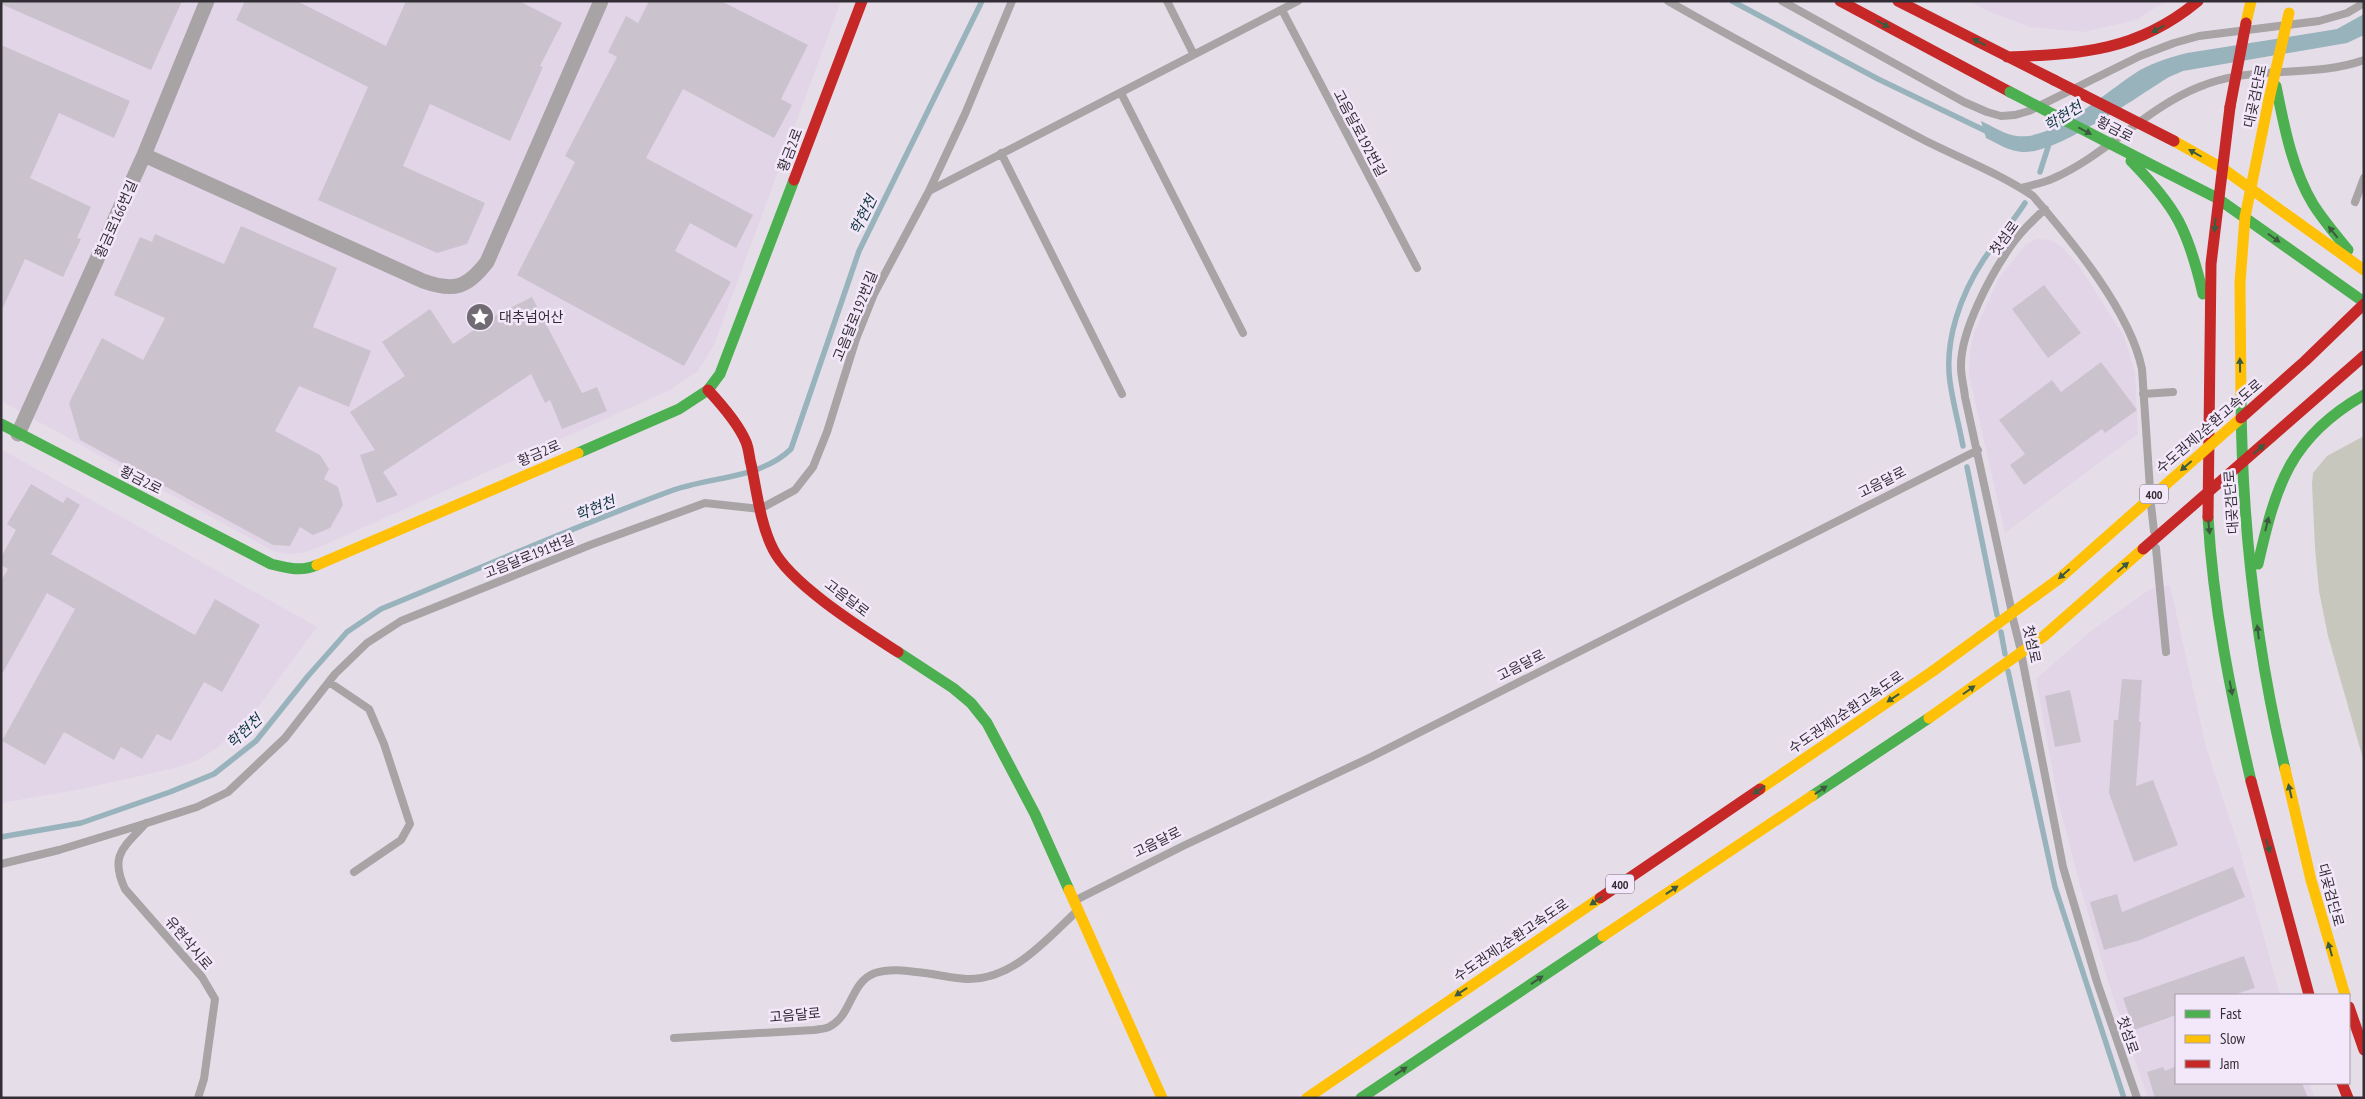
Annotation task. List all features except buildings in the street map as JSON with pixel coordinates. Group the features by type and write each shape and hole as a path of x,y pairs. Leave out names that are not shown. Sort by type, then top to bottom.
{"main road":[{"name":"황금2로","path":"1,424 271,564 289,569 308,569 679,409 708,390 720,374 742,322 862,1"},
{"name":"황금로","path":"1840,1 2010,92 2217,198 2364,303"},
{"name":"황금로","path":"1898,1 2174,141 2222,168 2364,270"},
{"path":"2007,57 2075,54 2140,39 2160,29 2198,1"},
{"name":"대곶검단로","path":"2251,1 2230,107 2217,198 2211,264 2208,519 2219,620 2238,724 2263,830 2310,994"},
{"name":"대곶검단로","path":"2292,1 2269,98 2245,217 2240,283 2241,437 2252,588 2261,655 2275,728 2311,880 2345,994"},
{"path":"2274,76 2288,141 2310,197 2323,219 2364,270"},
{"path":"2116,147 2164,196 2186,231 2209,319"},
{"name":"수도권제2순환고속도로","path":"1307,1098 1934,671 2060,578 2305,361 2364,303"},
{"name":"400","path":"1361,1098 1929,718 2044,636 2344,376 2364,356"},
{"name":"고음달로","path":"708,390 737,426 746,442 756,493 773,550 794,577 858,626 953,688 971,703 987,722 1031,805 1162,1098"},
{"path":"2252,588 2274,498 2289,465 2314,429 2330,415 2364,395"},
{"path":"2350,1010 2364,1050"},
{"path":"2342,1084 2348,1098"}],"street":[{"name":"황금로166번길","path":"18,434 144,155 207,1"},
{"path":"144,155 423,281 439,287 453,288 466,284 487,262 601,1"}],"lane":[{"name":"고음달로192번길","path":"760,509 795,490 813,468 827,432 856,339 874,294 929,191 965,114 1012,1"},
{"path":"1168,1 1193,54"},
{"path":"929,191 1298,1"},
{"path":"1668,1 1942,150 2021,188 2033,196 2044,209 2107,293 2131,333 2139,351 2142,369 2146,452 2166,652"},
{"path":"1782,1 1964,102 2001,116 2029,111 2140,56 2174,43 2199,36 2328,19 2347,14 2364,3"},
{"name":"고음달로192번길","path":"1282,10 1417,268"},
{"path":"2021,188 2053,179 2066,172 2182,94 2218,79 2256,72 2335,68 2364,60"},
{"path":"1121,93 1243,333"},
{"path":"1001,153 1122,394"},
{"path":"2355,202 2364,178"},
{"name":"첫섬로","path":"2044,209 2012,244 1989,282 1972,319 1961,365 1965,397 2038,734 2063,867 2097,982 2138,1098"},
{"path":"2278,386 2304,373 2314,365 2324,351 2333,322"},
{"path":"2143,394 2173,392"},
{"name":"고음달로","path":"674,1038 814,1030 829,1027 838,1021 860,983 874,973 888,970 967,979 1001,972 1038,948 1076,905 1183,846 1371,757 1978,450"},
{"name":"고음달로191번길","path":"1,864 59,850 147,823 197,807 228,792 285,738 330,682 367,643 401,621 590,545 705,503 760,509"},
{"path":"330,682 369,709 384,744 410,824 401,840 354,872"},
{"name":"유현삭시로","path":"147,823 126,845 118,858 118,873 125,889 202,977 215,999 204,1079 198,1098"}],"shaded area":[{"path":"1,1 841,1 714,345 698,371 670,390 322,546 303,553 289,554 275,552 1,401"},
{"path":"1969,1 2166,1 2136,20 2084,32 2029,27 1990,12"},
{"path":"2037,239 2051,240 2062,247 2079,266 2124,336 2135,372 2138,434 2005,533 1969,375 1970,351 1975,330 1999,278 2026,244"},
{"path":"2364,436 2364,762 2328,636 2319,591 2312,484 2313,473 2327,456"},
{"path":"1,449 317,627 259,706 217,748 196,761 175,768 77,790 1,803"},
{"path":"2170,585 2206,747 2239,847 2280,994 2175,994 2175,1084 2309,1084 2315,1098 2148,1098 2109,985 2058,801 2036,679 2091,631 2150,589"}],"water":[{"path":"2364,14 2364,35 2347,43 2183,71 2169,77 2075,135 2037,150 2022,152 2013,150 1986,138 1981,121 2017,136 2032,135 2047,130 2081,112 2140,70 2169,58 2187,53 2337,29"}],"waterway":[{"name":"학현천","path":"1,837 81,823 170,792 214,774 256,741 308,676 347,632 381,609 668,492 764,467 791,449 859,251 982,1"},
{"name":"학현천","path":"1732,1 1878,79 1990,133"},
{"path":"2040,172 2050,141"},
{"path":"1963,446 1951,390 1949,366 1952,334 1956,318 1968,287 1976,273 2025,203"},
{"path":"1967,467 1997,615"},
{"path":"2001,632 2005,654"},
{"path":"2008,671 2055,887 2124,1098"}],"traffic: fast":[{"path":"2276,86 2282,116 2299,176 2313,204 2348,250"},
{"path":"2010,92 2142,160"},
{"path":"2142,160 2217,198 2364,302"},
{"path":"2131,161 2160,193 2179,221 2192,253 2203,294"},
{"path":"578,453 679,409 708,390 720,374 794,180"},
{"path":"2258,564 2272,510 2290,466 2303,446 2319,428 2339,411 2364,395"},
{"path":"2241,400 2244,493 2252,586 2266,678 2285,769"},
{"path":"1,424 271,564 300,569 317,565"},
{"path":"2208,517 2214,584 2224,650 2251,781"},
{"path":"898,652 953,688 971,703 987,723 1035,814 1069,890"},
{"path":"1812,796 1929,718"},
{"path":"1361,1098 1603,936"}],"traffic: slow":[{"path":"2246,23 2251,1"},
{"path":"2269,99 2289,13"},
{"path":"2241,400 2240,283 2245,217 2269,99"},
{"path":"2174,141 2222,168 2364,270"},
{"path":"1933,671 2060,578 2241,418"},
{"path":"317,565 578,453"},
{"path":"1929,718 2044,636 2143,549"},
{"path":"1760,789 1933,671"},
{"path":"2285,769 2311,880 2345,994"},
{"path":"1603,936 1812,796"},
{"path":"1069,890 1162,1098"},
{"path":"1307,1098 1600,898"}],"traffic: jam":[{"path":"794,180 862,1"},
{"path":"1840,1 2010,92"},
{"path":"1898,1 2054,80"},
{"path":"2007,57 2060,54 2108,47 2131,40 2153,30 2176,18 2198,1"},
{"path":"2230,107 2246,23"},
{"path":"2054,80 2174,141"},
{"path":"2208,517 2211,264 2230,107"},
{"path":"2241,418 2305,361 2364,304"},
{"path":"2143,549 2364,356"},
{"path":"708,390 734,421 746,442 765,529 773,549 782,563 795,577 829,605 898,652"},
{"path":"2251,781 2309,994"},
{"path":"1600,898 1760,789"},
{"path":"2350,1010 2364,1050"},
{"path":"2342,1084 2348,1098"}],"place":[{"name":"대추넘어산","path":"480,317"}]}
